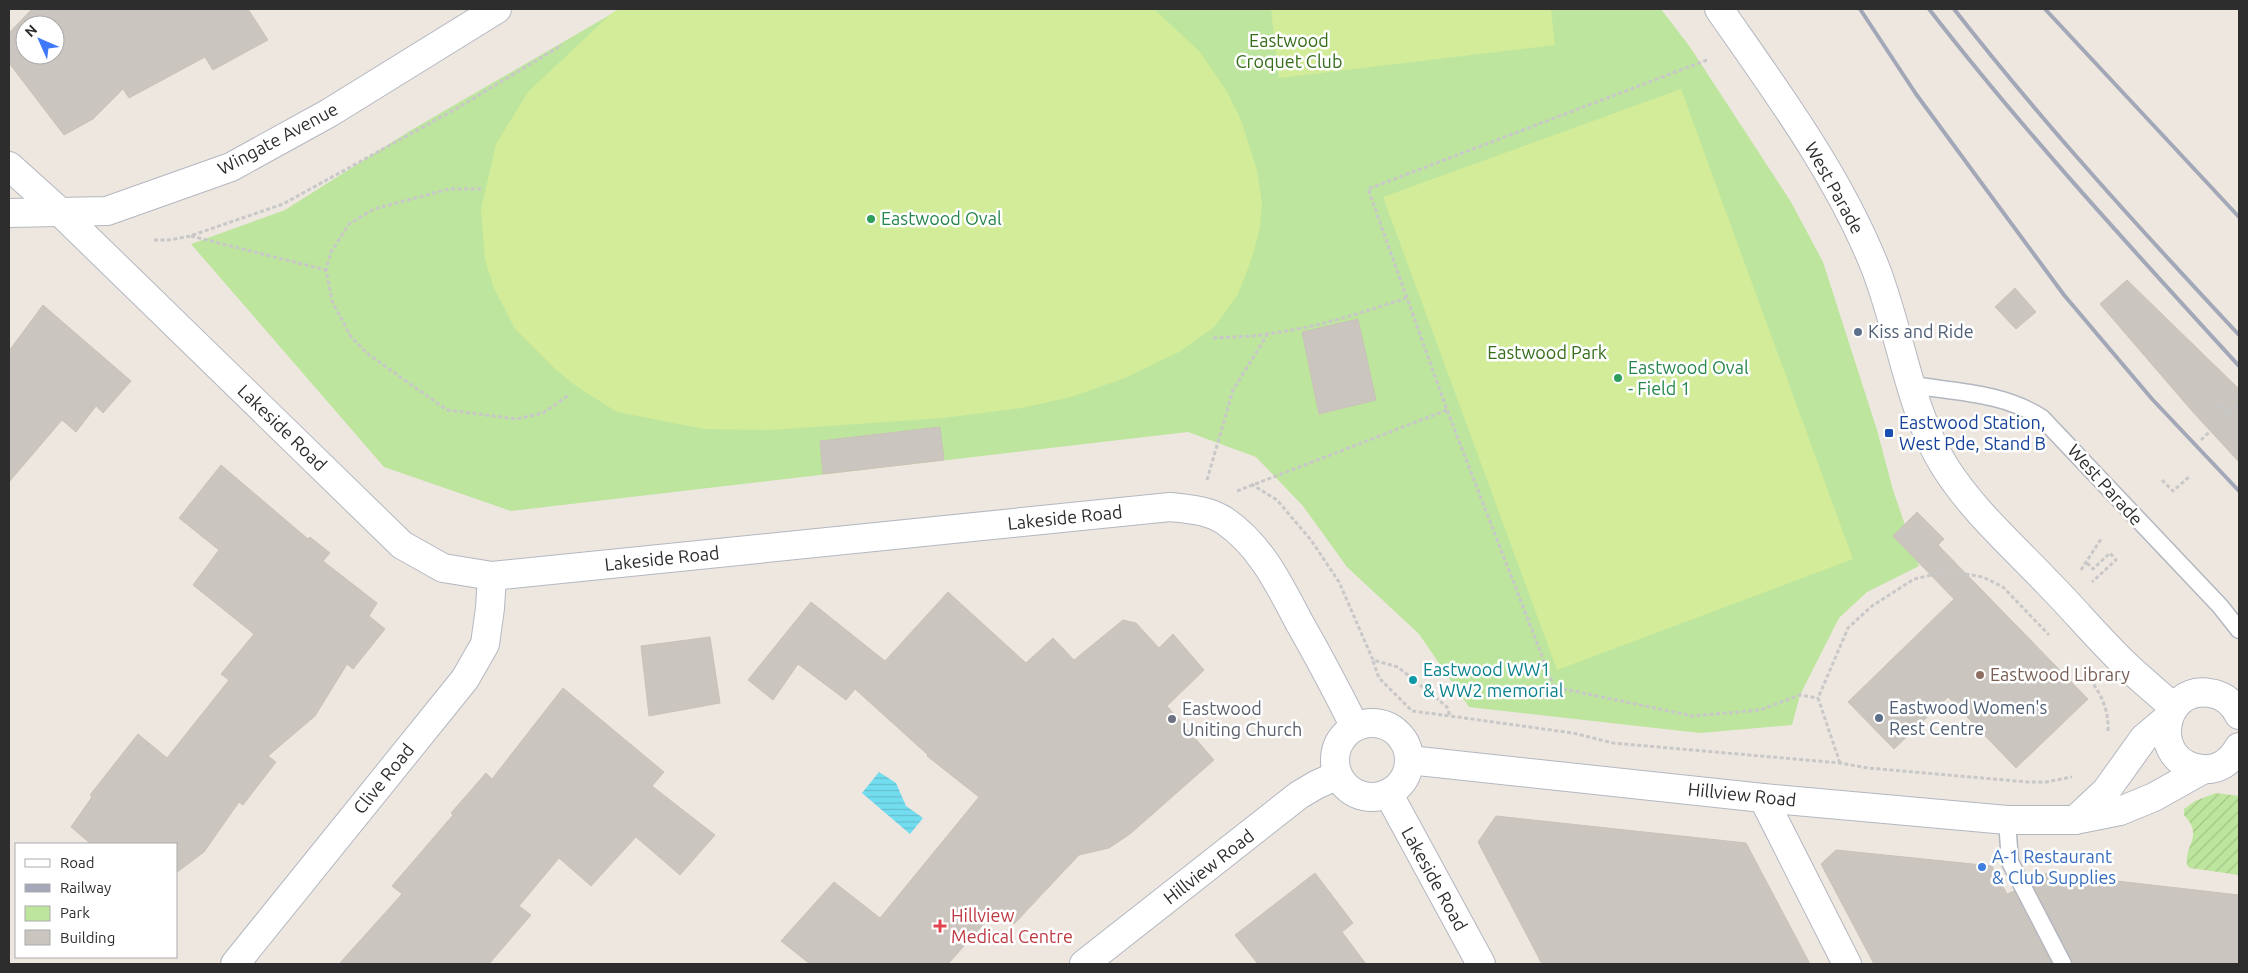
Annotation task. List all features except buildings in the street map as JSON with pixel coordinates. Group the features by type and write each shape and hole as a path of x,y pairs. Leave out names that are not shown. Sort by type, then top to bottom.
{"street":[{"name":"Wingate Avenue","path":"9,213 107,211 231,167 329,113 497,9"},
{"name":"West Parade","path":"1719,9 1839,189 1876,269 1933,446 1946,468 1980,513 2171,712"},
{"name":"Lakeside Road","path":"9,166 58,211 402,544 443,568 492,576 1170,507 1198,510 1223,520 1245,537 1265,560 1332,681 1355,727"},
{"name":"Clive Road","path":"235,964 465,678 485,644 492,576"},
{"path":"2076,820 2106,791 2144,738 2182,699 2204,692 2216,694 2226,699 2235,707 2239,715"},
{"path":"2171,712 2166,729 2167,741 2172,753 2181,762 2192,768 2204,769"},
{"path":"1365,724 1386,726 1402,740 1409,760 1407,770 1403,780 1388,793 1376,797 1364,796 1344,785 1338,775 1335,754 1346,734 1355,727 1365,724"},
{"name":"Hillview Road","path":"1409,760 1763,798 2007,820 2076,820 2120,811 2154,797 2204,769 2222,766 2238,752"},
{"name":"Hillview Road","path":"1084,964 1299,795 1338,775"},
{"name":"Lakeside Road","path":"1388,793 1481,964"},
{"path":"1763,798 1848,964"}],"lane":[{"name":"West Parade","path":"1912,385 2002,399 2025,407 2042,418 2220,606 2239,630"},
{"path":"2007,820 2010,862 2063,964"}],"path":[{"path":"154,240 169,240 190,236 283,204 454,110 562,45"},
{"path":"1707,60 1368,189 1447,410 1554,687 1693,716 1760,710 1800,695 1818,698"},
{"path":"481,189 449,189 374,209 350,224 331,252 326,270 332,301 351,337 368,354 447,410 517,418 543,413 569,395"},
{"path":"190,236 326,270"},
{"path":"1213,338 1267,334 1355,315 1406,298"},
{"path":"1198,510 1233,390 1267,334"},
{"path":"2214,404 2225,408 2230,413"},
{"path":"2201,440 2239,404"},
{"path":"1198,510 1251,484 1447,410"},
{"path":"2162,480 2173,491 2189,478"},
{"path":"1251,484 1277,500 1312,540 1339,582 1379,678 1412,710 1573,733 1613,743 1840,763 1868,768 2028,782 2062,780 2078,775"},
{"path":"2087,563 2093,569 2110,554 2116,560 2090,583 2079,572 2087,563 2101,539"},
{"path":"1840,763 1818,698 1848,628 1872,606 1914,579 1940,573 1959,573 1983,577 2003,587 2056,642"},
{"path":"1373,660 1398,667 1447,707 1450,716"},
{"path":"2081,667 2099,691 2105,704 2108,717 2107,737"}],"green space":[{"name":"Eastwood Park","path":"620,9 1661,9 1690,47 1791,202 1823,262 1877,430 1893,490 1919,566 1867,592 1839,618 1800,695 1792,725 1700,733 1469,707 1419,634 1347,567 1303,506 1256,457 1188,432 511,511 384,467 191,244 285,210 413,129"},
{"name":"Eastwood Oval","path":"620,9 1154,9 1200,52 1226,90 1241,120 1257,170 1262,203 1260,228 1251,261 1237,296 1214,327 1179,352 1125,378 1071,397 1022,408 943,418 771,430 704,429 617,412 576,386 554,368 515,329 494,288 485,260 481,209 496,144 528,92 613,12"},
{"name":"Eastwood Croquet Club","path":"1271,9 1551,9 1555,45 1279,78"},
{"name":"Eastwood Oval - Field 1","path":"1681,89 1853,559 1557,670 1383,197"},
{"path":"2216,793 2239,796 2239,875 2190,868 2187,865 2193,829 2184,815 2184,809 2195,801"}],"water":[{"path":"879,772 896,783 906,806 923,818 910,834 862,793"}],"railway":[{"path":"1860,9 1916,94 2064,295 2152,399 2239,491"},
{"path":"1929,9 2042,146 2239,366"},
{"path":"1954,9 2022,93 2093,175 2239,335"},
{"path":"2045,9 2239,217"}],"place":[{"name":"Eastwood Oval","path":"871,219"},
{"name":"Kiss and Ride","path":"1858,332"},
{"name":"Eastwood Oval - Field 1","path":"1618,378"},
{"name":"Eastwood Station, West Pde, Stand B","path":"1889,433"},
{"name":"Eastwood Library","path":"1980,675"},
{"name":"Eastwood WW1 & WW2 memorial","path":"1413,680"},
{"name":"Eastwood Women's Rest Centre","path":"1879,718"},
{"name":"Eastwood Uniting Church","path":"1172,719"},
{"name":"A-1 Restaurant & Club Supplies","path":"1982,867"},
{"name":"Hillview Medical Centre","path":"940,926"}]}
